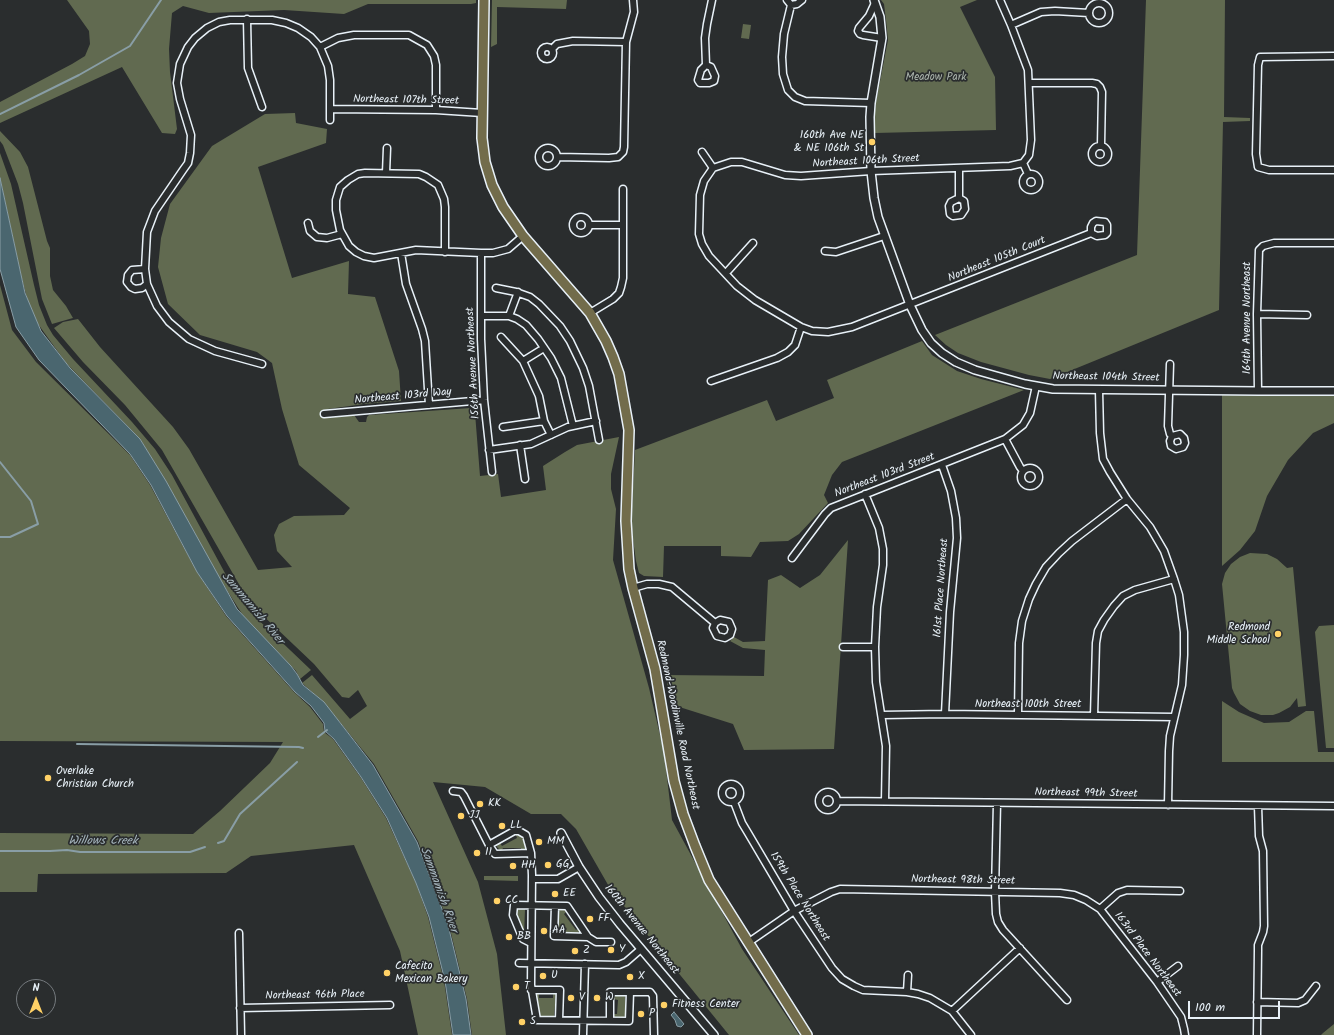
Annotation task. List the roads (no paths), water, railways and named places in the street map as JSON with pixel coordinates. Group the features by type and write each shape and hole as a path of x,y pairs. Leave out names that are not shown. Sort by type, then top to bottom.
{"main road":[{"name":"Redmond-Woodinville Road Northeast","path":"484,0 482,138 485,162 492,184 503,208 523,236 590,313 606,341 619,374 628,422 629,455 626,538 629,569 655,669 674,781 683,814 694,846 709,880 808,1035"}],"street":[{"path":"557,157 609,158 618,157 623,152 626,42 634,12 633,0"},
{"path":"706,65 705,38 712,0"},
{"path":"802,0 797,4 789,3 784,34 782,57 783,74 788,90 795,97 805,101 871,102"},
{"path":"1000,0 1028,70 1030,83 1031,140 1029,155 1023,163 1028,174"},
{"path":"875,2 869,16 858,31 860,34 882,38"},
{"path":"875,2 880,17 882,38 871,102 871,171 875,204 884,236 910,305"},
{"path":"1011,25 1041,12 1055,11 1089,13"},
{"path":"247,19 248,68 262,107"},
{"path":"262,364 215,351 189,339 169,322 157,306 147,284 145,269 147,232 150,221 162,199 188,163 190,153 191,135 180,99 177,83 180,64 195,38 207,28 219,22 247,19 272,20 286,23 298,28 311,37 320,47 328,66 330,80 330,120"},
{"path":"320,47 338,38 354,35 409,35 415,38 427,45 434,56 436,65 436,110"},
{"path":"552,49 557,44 569,41 626,42"},
{"path":"1334,56 1260,57 1258,66 1256,154 1258,167 1269,170 1334,170"},
{"path":"1030,83 1097,84 1102,92 1101,146"},
{"name":"Northeast 107th Street","path":"330,109 436,110 482,113"},
{"path":"386,173 387,148"},
{"path":"702,152 713,168"},
{"name":"Northeast 106th Street","path":"713,168 731,162 742,162 785,175 801,176 871,171 1010,166 1023,163"},
{"name":"Northeast 105th Court","path":"713,168 704,181 700,195 699,234 702,244 709,256 737,286 755,300 801,327 812,331 828,332 852,327 1091,232"},
{"path":"959,168 959,198"},
{"path":"445,252 444,198 435,182 419,174 371,172 358,174 340,187 336,200 336,210 342,234 349,246 364,256 374,258 416,250 445,252 493,253 508,249 523,236"},
{"path":"590,313 613,299 619,293 623,278 622,189"},
{"path":"308,223 310,231 317,237 327,238 342,234"},
{"path":"589,225 622,225"},
{"path":"825,251 836,252 884,236"},
{"path":"726,273 752,243"},
{"name":"164th Avenue Northeast","path":"1258,391 1257,314 1259,250 1267,244 1274,243 1334,243"},
{"path":"401,253 406,284 425,341 429,405"},
{"name":"156th Avenue Northeast","path":"481,253 481,316 484,400 492,472"},
{"path":"145,269 132,270 128,275 127,282 135,289 142,288 147,284"},
{"path":"496,288 518,292 530,297 539,304 560,326 570,341 583,368 589,386 599,440"},
{"path":"509,316 518,292"},
{"name":"Northeast 104th Street","path":"910,305 922,330 931,343 942,354 975,370 1036,386 1099,390 1334,391"},
{"path":"1257,314 1308,314"},
{"path":"481,316 509,316 526,325 551,358 561,378 573,426"},
{"path":"711,381 777,358 788,352 795,345 801,327"},
{"path":"501,336 523,361 539,396 544,421 551,435"},
{"path":"523,361 544,348"},
{"path":"1170,364 1168,426 1172,436"},
{"name":"Northeast 103rd Street","path":"792,558 831,508 1004,440 1022,425 1030,413 1036,386"},
{"path":"1099,390 1100,433 1103,459 1127,499 1150,527 1164,551 1179,596 1184,632 1184,655 1182,684 1174,717 1169,751 1168,805"},
{"name":"Northeast 103rd Way","path":"324,414 484,400"},
{"path":"503,428 544,421"},
{"path":"489,450 531,444 573,426 596,421"},
{"path":"1004,440 1023,470"},
{"path":"520,445 525,479"},
{"name":"161st Place Northeast","path":"942,465 951,491 956,518 957,538 950,612 945,714"},
{"path":"865,494 879,528 883,549 877,607 875,647 876,682 886,746 885,801"},
{"path":"1018,715 1019,643 1022,621 1036,584 1046,567 1059,553 1072,541 1127,499"},
{"path":"1094,716 1096,643 1098,631 1104,620 1123,596 1135,590 1174,578"},
{"path":"633,588 647,584 659,584 672,587 716,623"},
{"path":"843,648 875,647"},
{"name":"Northeast 100th Street","path":"882,715 945,714 1174,717"},
{"path":"453,791 462,792 495,854 531,853"},
{"name":"Northeast 99th Street","path":"837,801 1334,806"},
{"name":"159th Place Northeast","path":"734,802 745,828 794,911 832,968 842,979 863,990 907,992"},
{"path":"996,803 995,892 998,922 1003,930 1067,1000"},
{"path":"1258,806 1259,836 1263,851 1264,926 1258,945 1258,1035"},
{"path":"489,845 514,832 519,831 526,836 531,853 532,879 530,963 531,990 537,1020 610,1022 629,1021 630,992"},
{"name":"160th Avenue Northeast","path":"561,832 579,867 599,897 714,1035"},
{"path":"532,879 558,879 579,867"},
{"name":"Northeast 98th Street","path":"749,942 794,911 840,888 1060,893 1074,895 1086,900 1100,909"},
{"path":"1100,909 1118,893 1127,890 1180,891"},
{"path":"531,944 523,939 513,915 514,905 567,906 588,937 596,942 610,942"},
{"path":"555,906 554,936 588,937"},
{"name":"163rd Place Northeast","path":"1100,909 1157,982 1180,1017 1185,1035"},
{"path":"239,933 241,1035"},
{"path":"952,1011 1020,948"},
{"path":"519,963 620,965 626,962 641,949"},
{"path":"583,1035 585,964"},
{"path":"1157,982 1178,966"},
{"path":"908,975 907,992 930,998 952,1011 971,1035"},
{"path":"1257,1002 1298,1003 1305,1000 1316,986"},
{"path":"531,990 560,990 559,1020"},
{"path":"610,1022 610,992 650,992 653,996 654,1035"},
{"name":"Northeast 96th Place","path":"240,1008 390,1004"}],"water":[{"path":"0,178 25,293 41,331 70,368 140,439 166,481 237,609 291,666 303,685 324,702 373,765 417,842 448,925 466,999 471,1035 453,1035 445,981 429,917 416,883 387,818 361,777 334,739 325,731 324,723 311,706 295,692 227,616 197,572 151,485 130,454 39,360 16,327 0,269"},
{"path":"674,1012 684,1024 681,1027 677,1026 671,1015"}],"waterway":[{"path":"0,114 79,75 130,46 161,0"},
{"path":"0,462 31,501 38,524 10,537 0,537"},
{"name":"Willows Creek","path":"318,737 327,730"},
{"path":"77,744 303,748"},
{"name":"Willows Creek","path":"218,843 224,841 240,814 297,762"},
{"name":"Willows Creek","path":"0,851 67,850 80,852 190,852 205,847"}],"place":[{"name":"160th Ave NE & NE 106th St","path":"872,142"},
{"name":"Redmond Middle School","path":"1278,634"},
{"name":"Overlake Christian Church","path":"48,778"},
{"name":"KK","path":"480,804"},
{"name":"JJ","path":"461,816"},
{"name":"LL","path":"502,826"},
{"name":"MM","path":"539,842"},
{"name":"II","path":"477,853"},
{"name":"GG","path":"548,865"},
{"name":"HH","path":"513,866"},
{"name":"EE","path":"555,894"},
{"name":"CC","path":"497,901"},
{"name":"FF","path":"590,919"},
{"name":"AA","path":"544,931"},
{"name":"BB","path":"509,937"},
{"name":"Y","path":"611,950"},
{"name":"Z","path":"575,951"},
{"name":"Cafecito Mexican Bakery","path":"387,973"},
{"name":"U","path":"543,976"},
{"name":"X","path":"630,977"},
{"name":"T","path":"516,987"},
{"name":"V","path":"571,998"},
{"name":"W","path":"597,998"},
{"name":"Fitness Center","path":"664,1005"},
{"name":"P","path":"641,1014"},
{"name":"S","path":"522,1022"}],"park label":[{"name":"Meadow Park","path":"936,78"}],"water label":[{"name":"Sammamish River","path":"252,609"},
{"name":"Sammamish River","path":"438,890"}]}
